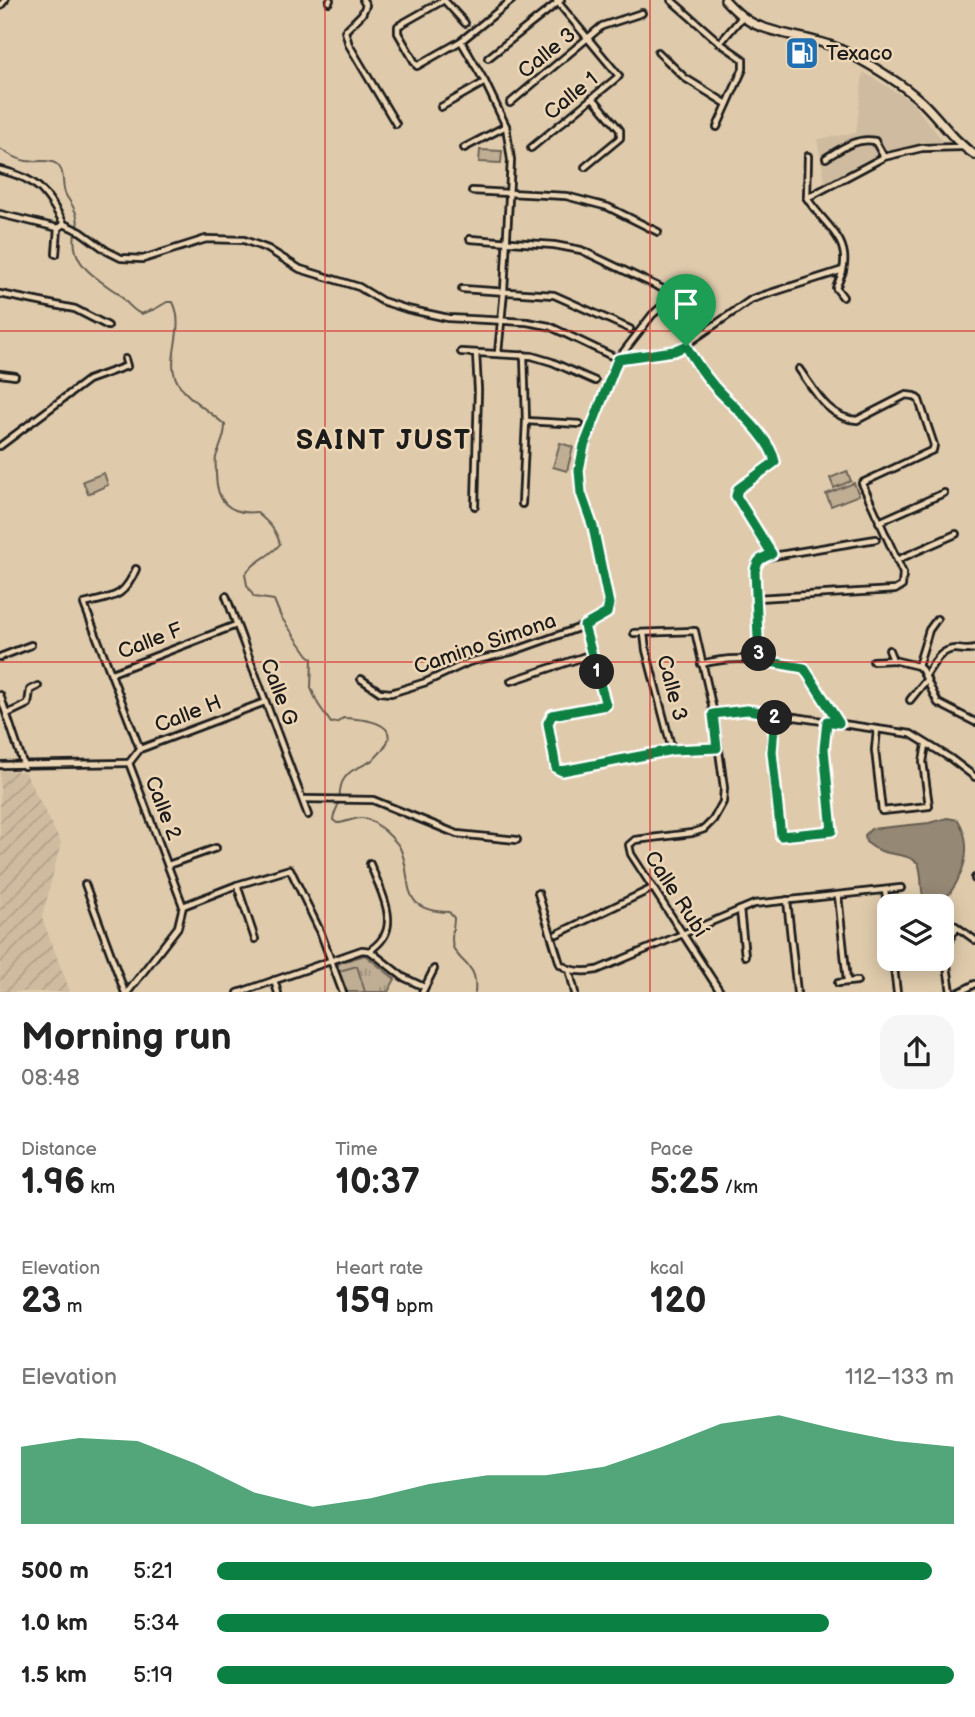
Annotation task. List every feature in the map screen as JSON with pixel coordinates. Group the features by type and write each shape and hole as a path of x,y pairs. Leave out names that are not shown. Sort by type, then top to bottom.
{"street":[{"path":"0,6 5,0"},
{"path":"363,0 366,5 362,14 345,31 349,45 396,124"},
{"path":"465,23 444,0 398,26 398,33 417,66 461,41 512,0"},
{"path":"671,0 720,43 743,59 744,65 717,127"},
{"path":"725,0 742,16 757,25 830,45 898,83 924,104 962,147 975,155"},
{"path":"488,58 559,1"},
{"name":"Calle 1","path":"531,149 619,76 559,1"},
{"name":"Calle 3","path":"510,103 603,26 642,13"},
{"path":"720,43 742,16"},
{"path":"461,41 506,126 511,160 498,353"},
{"path":"658,52 685,78 727,104"},
{"path":"441,107 485,82"},
{"path":"585,167 620,138 620,130 593,98"},
{"path":"464,148 506,126"},
{"path":"826,158 865,139 875,141 884,158"},
{"path":"807,198 884,158 922,148 962,147"},
{"path":"808,156 807,198 814,211 832,226 844,250 843,270 836,288 843,297"},
{"path":"0,170 18,174 49,195 61,226 56,254"},
{"path":"472,191 566,196 608,208 658,232"},
{"path":"0,214 73,228 121,258 143,258 206,239 244,240 268,248 300,268 359,287 382,301 407,309 448,318 527,322 549,326 618,359 674,351 686,346 752,299 843,270"},
{"path":"470,239 554,245 581,250 661,288"},
{"path":"462,289 554,295 630,329"},
{"name":"Camino Simona","path":"361,679 380,692 391,693 426,682 469,662 511,652 584,626 607,613 609,604 593,527 581,493 579,470 584,446 618,359 652,315 678,292"},
{"path":"0,293 75,309 108,326"},
{"path":"686,346 713,384 754,428 773,455 775,462 738,489 736,496 772,554"},
{"path":"461,352 524,355 552,362 595,381"},
{"path":"475,506 477,353"},
{"path":"522,504 526,421 524,355"},
{"path":"0,446 88,380 127,366 125,359"},
{"path":"757,598 895,590 902,586 903,573 862,483 933,450 934,446 919,400 914,396 906,395 857,420 848,419 831,411 799,369"},
{"path":"0,374 15,376"},
{"path":"526,421 580,424"},
{"path":"879,522 944,493"},
{"path":"897,560 956,534"},
{"path":"759,660 756,564 761,558 772,554 876,539"},
{"path":"112,673 84,604 111,597 125,590 136,569"},
{"name":"Calle G","path":"226,596 308,815"},
{"path":"918,666 929,630 937,619"},
{"name":"Calle F","path":"140,749 112,673 236,625"},
{"path":"584,626 606,705 552,715 548,723 556,768 562,771 672,750 717,748 713,714 695,631 634,634"},
{"name":"Calle 3","path":"644,634 672,750"},
{"path":"0,657 31,645"},
{"path":"910,700 942,652 948,649 975,649"},
{"path":"889,650 893,660"},
{"path":"511,681 592,654"},
{"path":"701,664 726,657 804,668 839,723"},
{"path":"873,661 893,660 918,666 927,677 938,703 966,715 975,722"},
{"path":"7,714 28,704 30,690 38,686"},
{"path":"0,695 24,766"},
{"name":"Calle H","path":"128,763 140,749 265,702"},
{"path":"713,714 747,710 911,734 975,777"},
{"path":"775,714 772,752 781,836 832,831 824,749 827,721"},
{"path":"877,729 875,750 882,811 929,806 923,762 926,745"},
{"name":"Calle Rubí","path":"717,748 724,788 723,802 713,820 704,829 692,833 635,840 629,845 631,855 722,992"},
{"name":"Calle 2","path":"0,765 128,763 183,906"},
{"path":"303,799 373,800 457,834 517,840"},
{"path":"167,865 216,848"},
{"path":"370,864 388,920 384,938 370,951"},
{"path":"126,992 178,927 183,906 237,885 290,869 333,960 343,992"},
{"path":"85,884 126,992"},
{"path":"237,885 256,939"},
{"path":"557,934 653,888"},
{"path":"538,893 559,964 569,969 588,971 597,970 754,904 901,888"},
{"path":"885,890 886,894"},
{"path":"838,895 847,981"},
{"path":"787,900 797,992"},
{"path":"740,910 745,956"},
{"path":"954,925 975,940"},
{"path":"951,992 946,948 957,927"},
{"path":"238,992 362,950 370,951 423,990 434,970"},
{"path":"569,969 575,992"},
{"path":"894,971 897,992"},
{"path":"274,980 278,992"},
{"path":"838,983 857,981"},
{"path":"958,992 974,985 975,991"}],"shaded area":[{"path":"863,72 910,100 944,142 887,154 826,188 817,139 856,133"},
{"path":"0,770 25,772 61,843 42,918 70,991 0,992"},
{"path":"947,818 958,820 966,841 961,874 949,894 923,894 918,863 906,857 880,851 866,842 865,835 871,829 929,823"}],"green space":[{"path":"480,150 502,151 501,163 479,162"},
{"path":"560,443 573,447 567,471 553,467"},
{"path":"847,471 851,481 834,488 830,478"},
{"path":"104,473 108,485 88,494 83,481"},
{"path":"854,483 859,495 831,506 826,494"},
{"path":"365,955 395,979 388,992 345,992 337,967 339,963"},
{"path":"357,966 365,992 345,992 339,971"}],"waterway":[{"path":"0,149 23,160 50,162 58,166 62,173 65,194 77,215 77,227"},
{"path":"75,233 76,253 85,268 137,312 141,314 167,302 173,302 178,322 173,361 176,379 191,398 225,425 216,457 217,483 221,498 238,511 256,512 271,526 280,544 245,574 247,585 254,597 274,600 281,617 312,658 311,688 331,723 343,718 364,720 374,722 387,731 389,738 385,747 375,758 350,772 344,779 333,820 337,823 356,818 366,819 378,825 396,842 404,860 414,900 432,910 449,912 454,918 453,947 472,971 475,992"}],"place":[{"name":"Texaco","path":"802,53"}],"district":[{"name":"SAINT JUST","path":"384,440"}],"route":[{"path":"686,346 713,384 754,428 773,455 775,462 738,489 736,496 772,554 761,558 755,571 759,660 804,668 839,723 827,721 824,749 832,831 781,836 772,752 775,714 747,710 713,714 717,748 672,750 562,771 556,768 548,723 552,715 606,705 584,626 607,613 609,604 593,527 581,493 579,470 584,446 618,359 674,351 686,346"}]}
